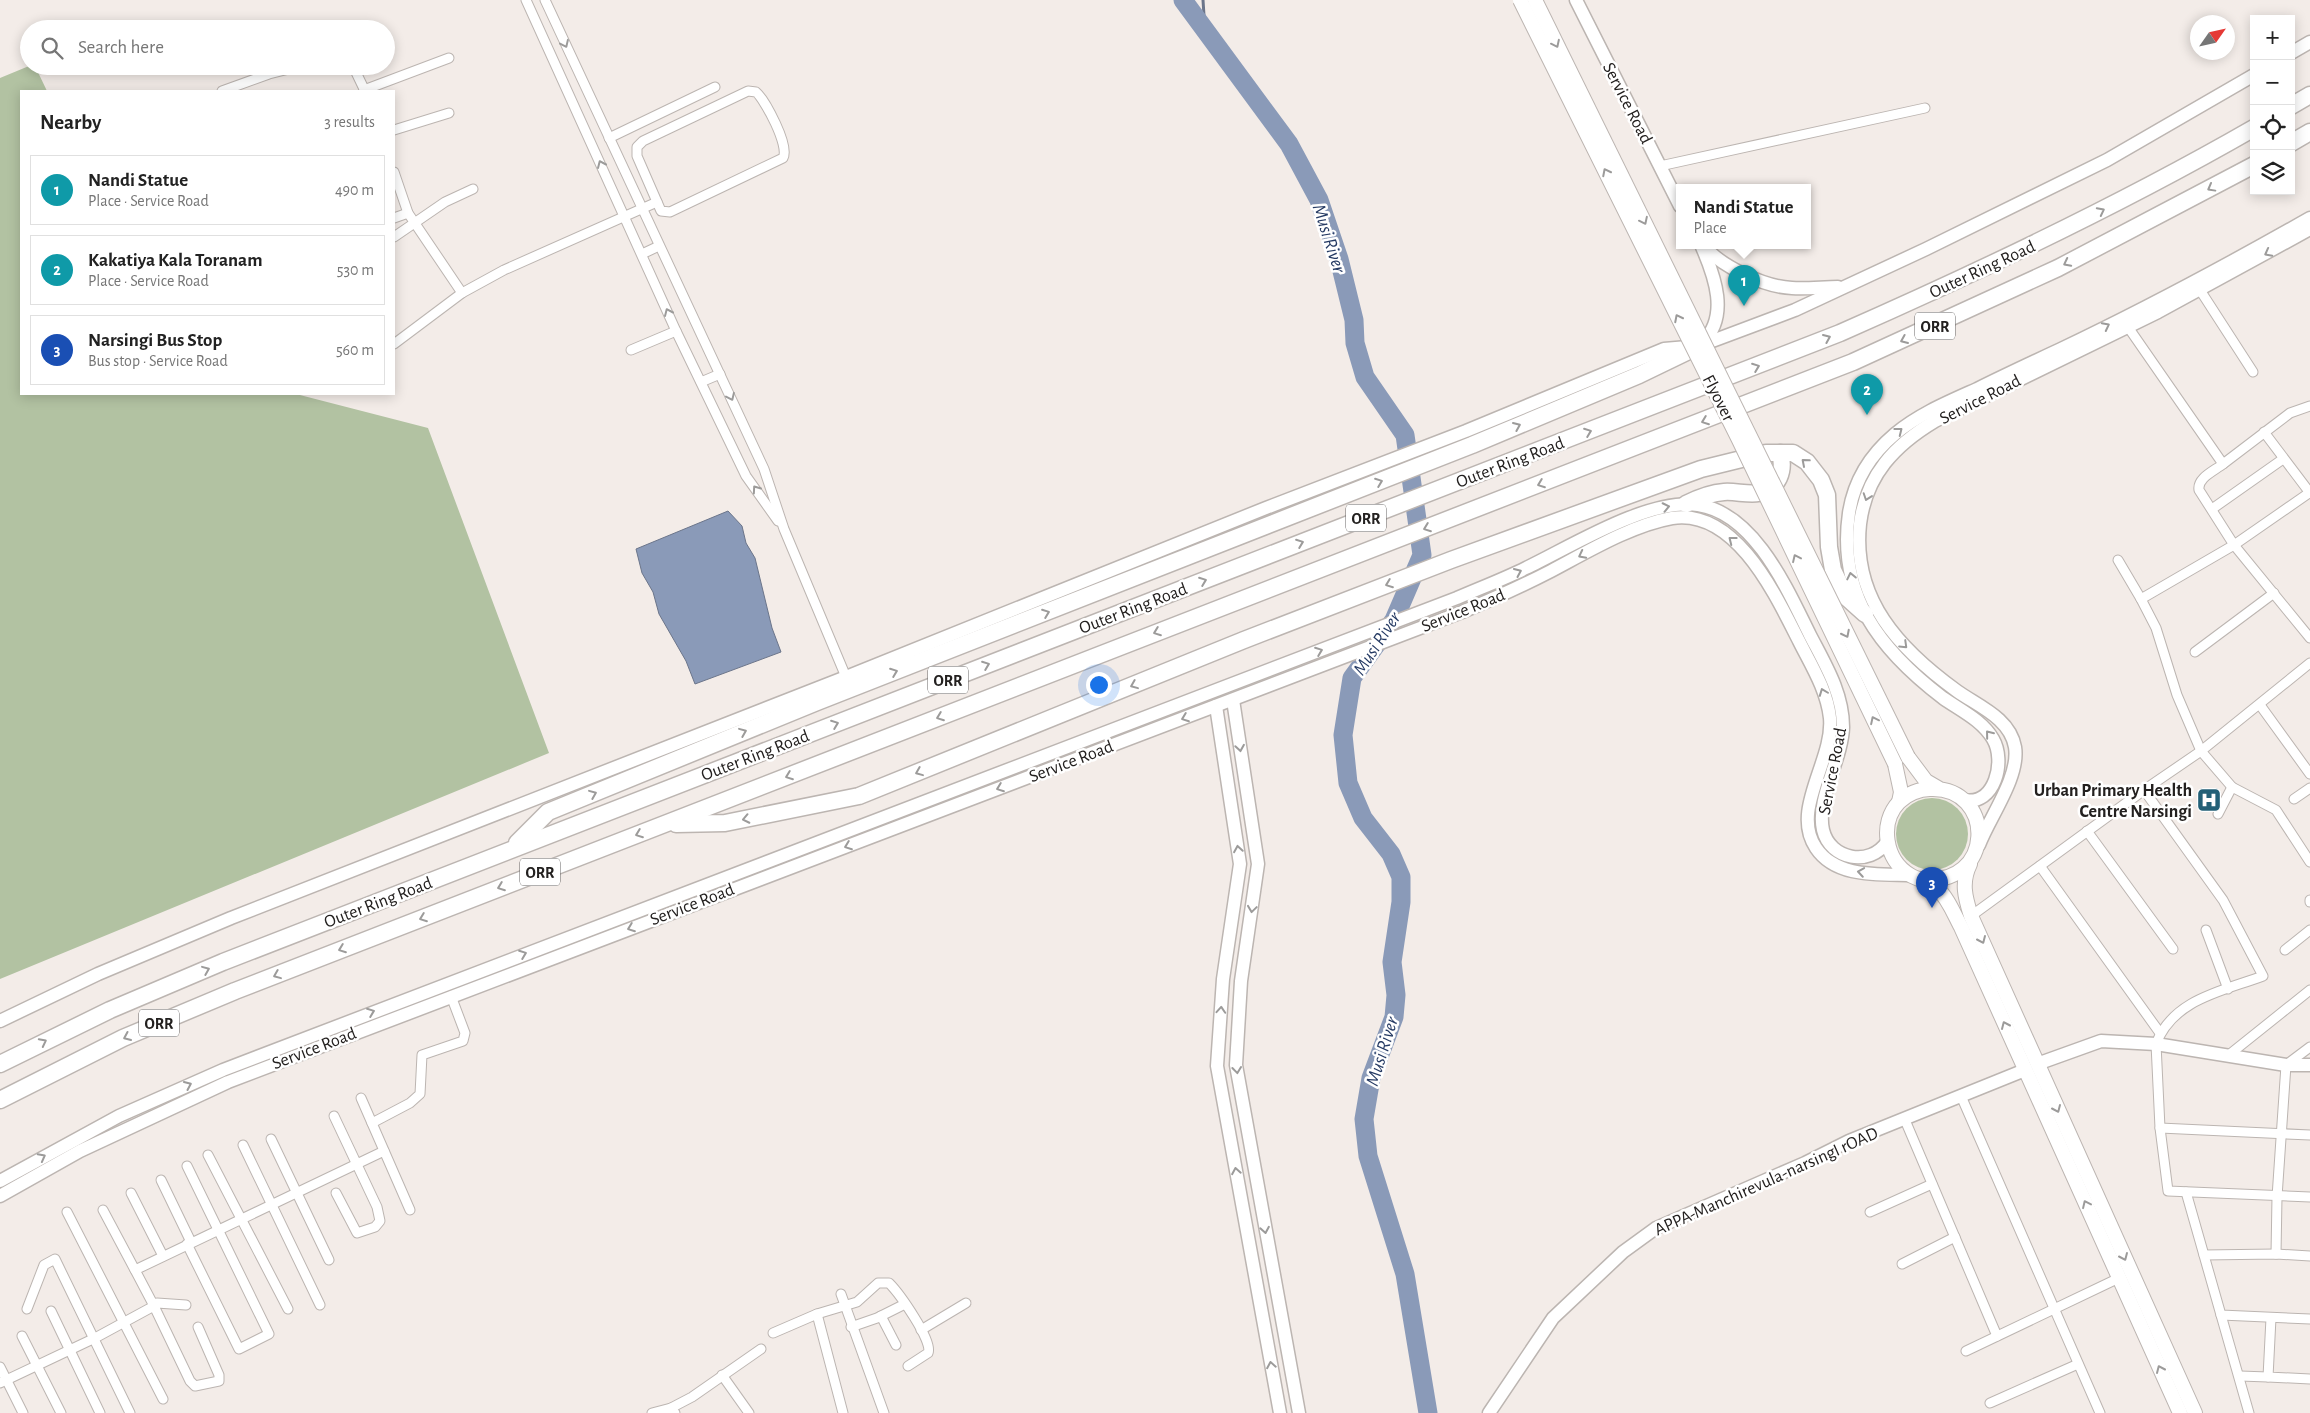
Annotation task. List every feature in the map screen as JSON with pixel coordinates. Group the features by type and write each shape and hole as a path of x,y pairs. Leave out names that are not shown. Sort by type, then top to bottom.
{"highway":[{"path":"2293,105 2310,95"},
{"name":"Outer Ring Road","path":"0,1064 56,1035 169,985 512,849 1776,360 1909,303 2111,206 2250,130"},
{"path":"2295,141 2310,132"},
{"name":"Outer Ring Road","path":"0,1100 71,1063 181,1014 665,824 1782,391 1922,332 2118,238 2250,166"},
{"path":"512,849 548,812 817,702 1334,500 1469,438 1639,375 1699,346"},
{"path":"665,824 725,824 859,796 1244,640 1451,560 1701,469 1766,453 1793,453 1808,462 1821,480 1827,495 1829,546 1833,570 1846,597 1865,614"},
{"path":"1686,504 1722,492 1758,493 1766,491 1779,479 1782,462 1780,453"}],"main road":[{"name":"Flyover","path":"1520,0 1739,440 1895,764 1900,780 1899,802"},
{"name":"Flyover","path":"1535,0 1908,757 1926,781 1938,788"},
{"name":"Service Road","path":"1576,0 1676,198"},
{"path":"2295,51 2310,42"},
{"path":"1699,346 1795,310 1843,286 1935,245 2107,160 2250,77"},
{"name":"Service Road","path":"1964,800 1973,802 1986,795 1995,779 1999,753 1994,741 1977,722 1942,697 1891,652 1870,624 1865,614 1854,590 1847,559 1849,513 1853,490 1862,470 1878,449 1916,419 2066,346 2310,218"},
{"name":"Service Road","path":"1974,856 1985,828 2006,788 2014,764 2015,747 2010,734 2000,720 1927,667 1886,624 1866,588 1860,564 1858,541 1862,512 1872,484 1882,465 1919,431 1961,408 2200,290 2310,229"},
{"path":"1699,346 1712,333 1717,318 1717,299 1712,271 1704,249"},
{"path":"1707,249 1745,274 1769,284 1792,288 1843,286"},
{"path":"0,1021 98,974 231,918 846,677 1266,508 1469,438"},
{"name":"Service Road","path":"0,1181 120,1116 240,1063 1457,598 1620,522 1658,509 1686,504 1700,505 1715,510 1742,528 1756,543 1778,573 1833,681 1842,711 1843,727 1838,758 1823,807 1823,829 1826,839 1840,852 1858,858 1876,854 1887,842"},
{"name":"Service Road","path":"0,1196 80,1151 178,1104 296,1055 1462,612 1532,581 1603,544 1672,518 1694,519 1717,529 1740,546 1768,581 1815,672 1827,702 1830,717 1829,739 1807,815 1810,838 1816,849 1827,860 1841,868 1868,873 1916,877"},
{"path":"1233,700 1258,864 1241,981 1236,1065 1299,1413"},
{"path":"1216,706 1240,864 1223,979 1217,1066 1280,1413"},
{"path":"2180,1413 2119,1278 2031,1067 1971,916 1965,896 1964,876 1974,856 1979,832 1975,814 1964,800 1952,792 1938,788 1924,789 1910,794 1899,802 1889,821 1887,842 1892,855 1899,866 1936,888 1953,911 2031,1067 2195,1413"},
{"path":"1916,877 1935,881 1949,878 1961,872 1974,856"},
{"name":"APPA-Manchirevula-narsingI rOAD","path":"1488,1413 1553,1318 1623,1252 1656,1228 1805,1163 1849,1141 1905,1120 2031,1067 2101,1041 2158,1038 2286,1065 2310,1065"}],"street":[{"path":"526,0 676,331 746,476 784,529"},
{"path":"544,0 764,468 784,529 846,677"},
{"path":"536,23 552,16"},
{"path":"357,75 364,90 449,58"},
{"path":"225,90 266,75"},
{"path":"608,138 716,87"},
{"path":"743,92 756,92 760,96 785,145 783,158 670,212 661,211 650,186 635,150 639,144 743,92"},
{"path":"1660,166 1925,108"},
{"path":"581,120 597,112"},
{"path":"395,130 449,113"},
{"path":"395,175 408,213 462,293"},
{"path":"634,192 650,186"},
{"path":"395,236 445,202 472,189"},
{"path":"395,343 462,293 504,270 657,202"},
{"path":"395,218 408,213"},
{"path":"642,254 659,246"},
{"path":"2200,290 2253,372"},
{"path":"2128,327 2223,464"},
{"path":"631,350 676,331"},
{"path":"701,382 720,374"},
{"path":"2310,406 2290,413 2201,480 2198,485 2234,545 2310,638"},
{"path":"2141,599 2234,545 2308,488 2283,459 2264,432"},
{"path":"2212,508 2283,459"},
{"path":"2118,560 2156,628 2175,688 2201,751 2232,787 2276,810 2310,862"},
{"path":"2195,652 2274,593"},
{"path":"1971,916 2144,790 2201,751 2310,663"},
{"path":"2260,705 2310,774"},
{"path":"2218,814 2232,787"},
{"path":"2294,799 2310,788"},
{"path":"2144,790 2223,900 2263,976 2193,1002 2170,1018 2158,1038 2160,1128 2168,1191 2310,1197"},
{"path":"2087,831 2173,950"},
{"path":"2040,866 2158,1038"},
{"path":"2206,930 2228,989"},
{"path":"2285,950 2310,930"},
{"path":"2230,1054 2310,990"},
{"path":"372,1123 410,1103 420,1094 422,1056 463,1041 465,1033 451,996"},
{"path":"2276,1254 2277,1197 2286,1065 2310,1047"},
{"path":"1961,1096 2100,1413"},
{"path":"361,1098 410,1210"},
{"path":"334,1116 377,1207 380,1221 375,1227 357,1233 336,1193"},
{"path":"1905,1120 1997,1336"},
{"path":"2160,1128 2310,1135"},
{"path":"271,1139 329,1260"},
{"path":"243,1145 320,1305"},
{"path":"134,1270 271,1203 384,1151"},
{"path":"208,1155 288,1309"},
{"path":"161,1180 239,1349 269,1334 186,1166"},
{"path":"1870,1212 1932,1184"},
{"path":"2186,1192 2249,1413"},
{"path":"131,1193 163,1256"},
{"path":"103,1210 154,1306 190,1381 195,1386 219,1381 219,1375 198,1327"},
{"path":"67,1212 163,1399"},
{"path":"1902,1264 1955,1237"},
{"path":"2204,1255 2276,1254 2310,1256"},
{"path":"27,1309 44,1265 55,1259 130,1413"},
{"path":"1966,1351 2119,1278"},
{"path":"773,1333 817,1314 857,1302 878,1283 884,1282 892,1285 905,1304 921,1330 930,1351 908,1366"},
{"path":"841,1294 851,1327 884,1413"},
{"path":"3,1382 94,1338 157,1303 186,1305"},
{"path":"921,1330 966,1303"},
{"path":"851,1327 881,1316 905,1304"},
{"path":"51,1311 100,1413"},
{"path":"817,1314 843,1413"},
{"path":"2221,1315 2310,1319"},
{"path":"881,1316 896,1344"},
{"path":"2268,1377 2271,1318"},
{"path":"22,1336 61,1413"},
{"path":"652,1413 673,1410 761,1349"},
{"path":"1990,1403 2078,1364"},
{"path":"0,1367 3,1382 23,1413"},
{"path":"722,1375 750,1413"},
{"path":"2240,1376 2310,1380"}],"green space":[{"path":"20,70 20,75 39,75 47,90 20,90 20,395 300,395 428,428 549,753 0,979 0,78"},
{"path":"1932,798 1946,801 1958,808 1965,820 1968,834 1965,848 1958,860 1946,867 1932,870 1918,867 1906,860 1899,848 1896,834 1899,820 1906,808 1918,801"}],"water":[{"path":"728,511 742,526 746,543 755,558 772,628 781,652 695,684 686,661 659,614 653,592 642,573 636,549"}],"waterway":[{"name":"Musi River","path":"1183,0 1289,144 1319,200 1339,259 1354,320 1355,343 1365,377 1405,435 1422,555 1394,620 1352,678 1343,735 1348,783 1363,818 1391,854 1401,877 1401,902 1392,962 1396,995 1394,1017 1371,1078 1364,1119 1368,1156 1405,1274 1428,1413"},
{"path":"1203,0 1205,31"}],"place":[{"name":"Nandi Statue","path":"1744,306"},
{"name":"Kakatiya Kala Toranam","path":"1867,415"},
{"name":"Urban Primary Health Centre Narsingi","path":"2209,800"},
{"name":"Narsingi Bus Stop","path":"1932,908"}]}
